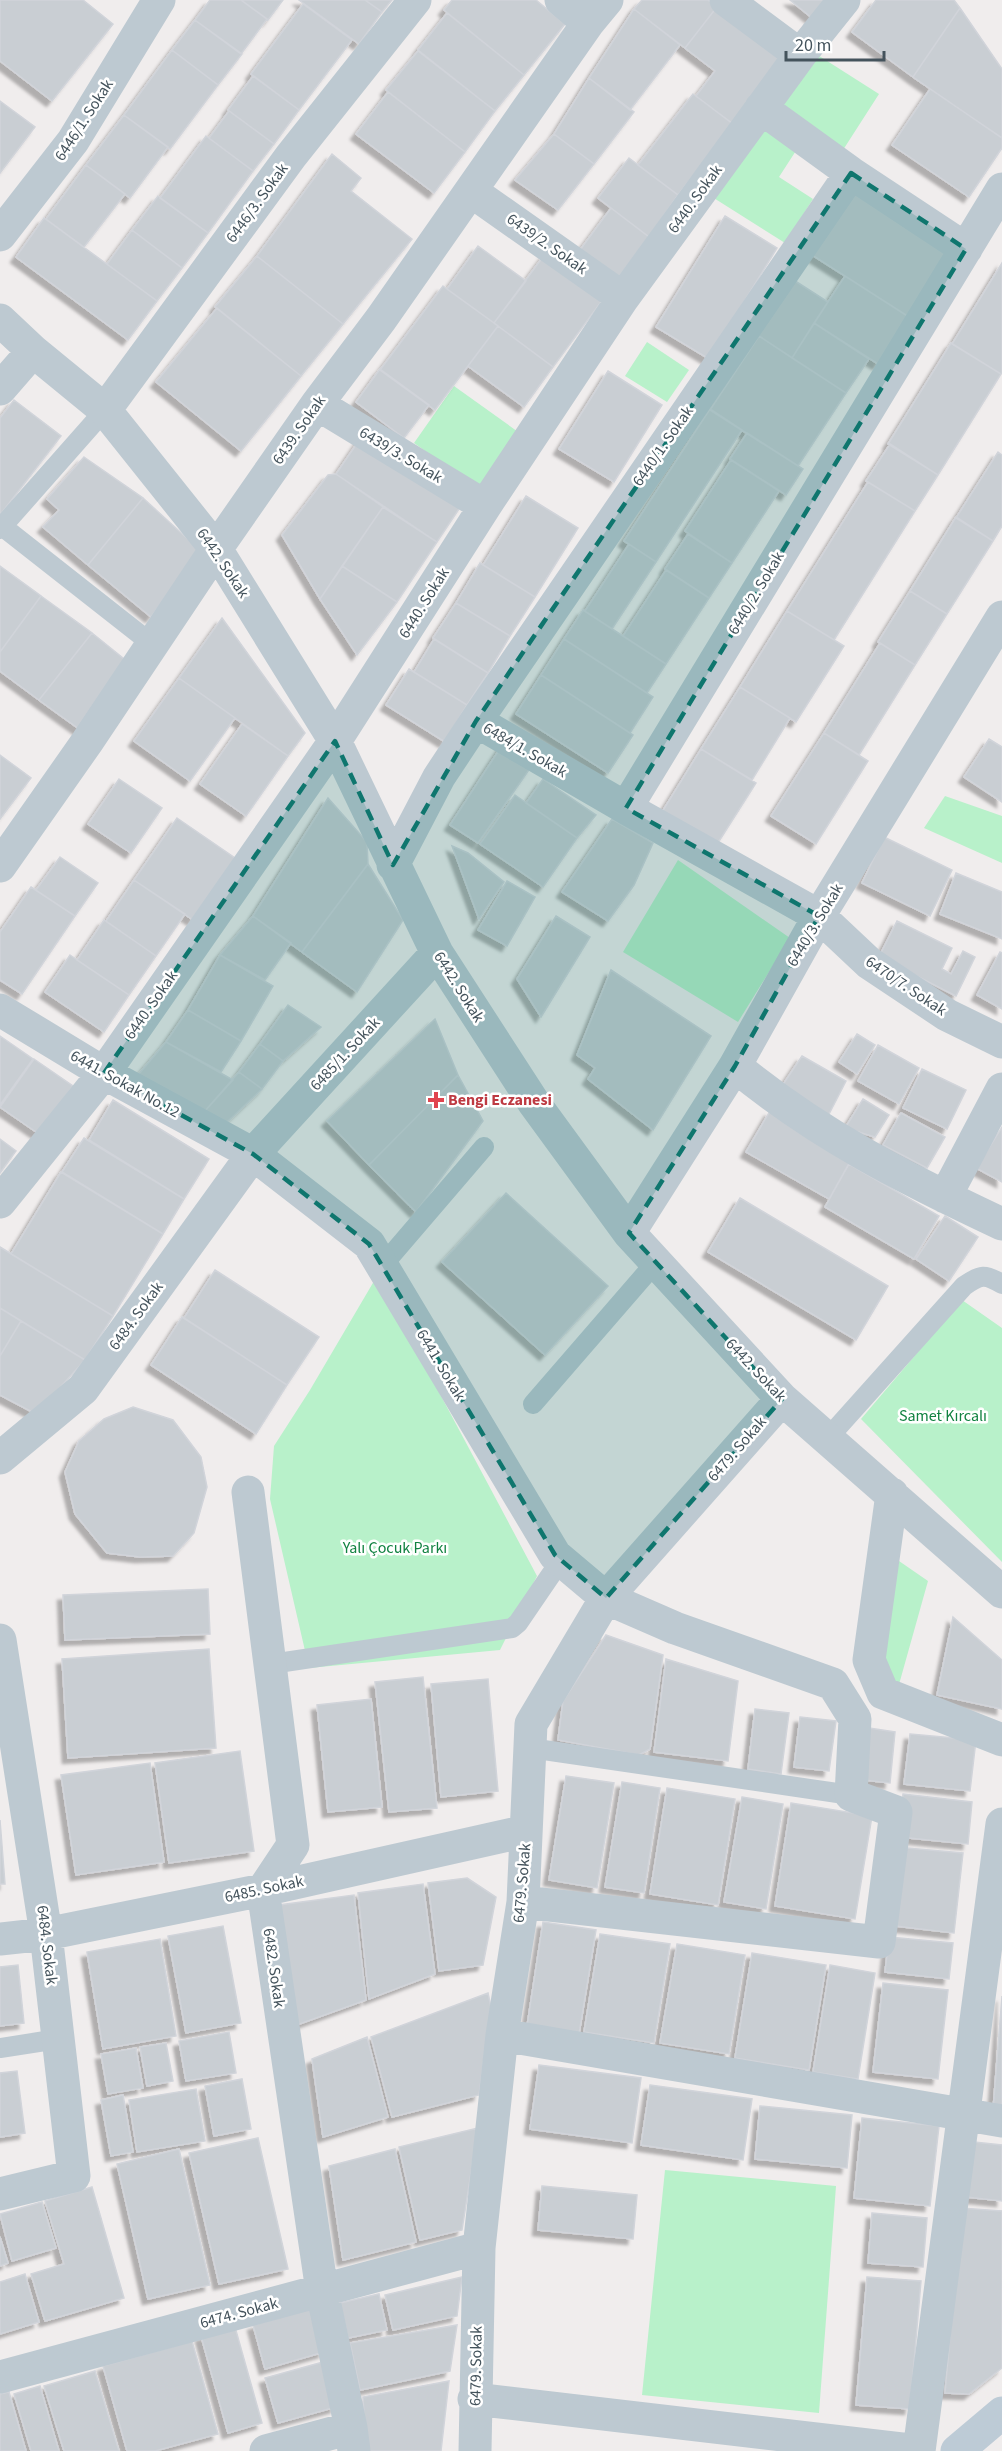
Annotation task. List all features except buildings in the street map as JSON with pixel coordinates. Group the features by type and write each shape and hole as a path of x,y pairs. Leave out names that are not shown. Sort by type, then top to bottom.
{"street":[{"name":"6446/1. Sokak","path":"0,235 73,141 159,0"},
{"name":"6446/3. Sokak","path":"105,410 291,156 415,0"},
{"path":"561,0 598,11"},
{"path":"726,0 800,55"},
{"name":"6440. Sokak","path":"0,1202 104,1073 335,741 623,298 800,55 844,0"},
{"name":"6439. Sokak","path":"0,866 317,404 381,319 598,11"},
{"path":"761,108 851,173 966,249"},
{"name":"6440/1. Sokak","path":"476,721 851,173"},
{"name":"6440/2. Sokak","path":"626,808 1002,189"},
{"name":"6439/2. Sokak","path":"471,191 623,298"},
{"name":"6442. Sokak","path":"0,320 33,351 105,410 216,549 335,741 437,953 534,1102 629,1233 782,1399 1002,1592"},
{"path":"0,389 33,351"},
{"name":"6439/3. Sokak","path":"317,404 485,507"},
{"name":"6440/3. Sokak","path":"629,1233 735,1066 819,916 1002,617"},
{"name":"6484/1. Sokak","path":"393,865 440,777 476,721 626,808"},
{"path":"626,808 819,916"},
{"name":"6470/7. Sokak","path":"819,916 869,963 947,1015 1002,1042"},
{"name":"6485/1. Sokak","path":"253,1154 437,953"},
{"name":"6441. Sokak No.12","path":"0,1010 104,1073 253,1154"},
{"path":"735,1066 776,1100 849,1146 945,1197 1002,1224"},
{"path":"945,1197 1002,1089"},
{"name":"6441. Sokak","path":"253,1154 369,1244 555,1555 606,1598 675,1628 832,1684 855,1719 851,1795"},
{"name":"6484. Sokak","path":"0,1458 83,1389 253,1154"},
{"name":"6479. Sokak","path":"475,2451 474,2399 479,2248 502,2035 523,1902 531,1724 606,1598 782,1399"},
{"path":"248,1492 293,1845 263,1890"},
{"path":"892,1494 869,1660 883,1693 1002,1740"},
{"name":"6484. Sokak","path":"0,1640 46,1934 74,2176 0,2194"},
{"path":"523,1902 879,1942 896,1812 851,1795"},
{"path":"474,2399 919,2451 1002,1824"},
{"name":"6485. Sokak","path":"0,1939 46,1934 263,1890 526,1831"},
{"name":"6482. Sokak","path":"263,1890 322,2291 353,2440"},
{"path":"502,2035 1002,2121"},
{"name":"6474. Sokak","path":"0,2377 479,2248"},
{"path":"957,2451 1002,2413"},
{"path":"266,2451 353,2440"}],"lane":[{"path":"105,410 1,527 152,644"},
{"path":"382,1266 484,1147"},
{"path":"533,1404 656,1262"},
{"path":"827,1439 964,1286 980,1277 988,1276 1002,1284"},
{"path":"271,1664 512,1628 518,1623 561,1560"},
{"path":"530,1748 851,1795"},
{"path":"0,2048 58,2039"}],"highlighted area":[{"path":"851,173 966,249 626,808 819,916 735,1066 629,1233 782,1399 606,1598 555,1555 369,1244 253,1154 104,1073 335,741 393,865 476,721"}],"green space":[{"path":"813,52 879,94 843,150 775,107"},
{"path":"759,116 801,143 779,177 813,199 785,243 709,195"},
{"path":"647,342 689,370 667,402 625,376"},
{"path":"454,386 521,434 480,490 414,443"},
{"path":"945,796 1002,816 1002,863 924,828"},
{"path":"678,860 790,938 738,1022 623,952"},
{"name":"Yalı Çocuk Parkı","path":"377,1276 537,1576 500,1650 309,1668 270,1499 274,1446"},
{"name":"Samet Kırcalı","path":"962,1300 1002,1328 1002,1562 861,1419"},
{"path":"899,1561 928,1581 898,1688 879,1662"},
{"path":"665,2170 836,2186 819,2413 642,2395"}],"place":[{"name":"Bengi Eczanesi","path":"436,1100"}]}
